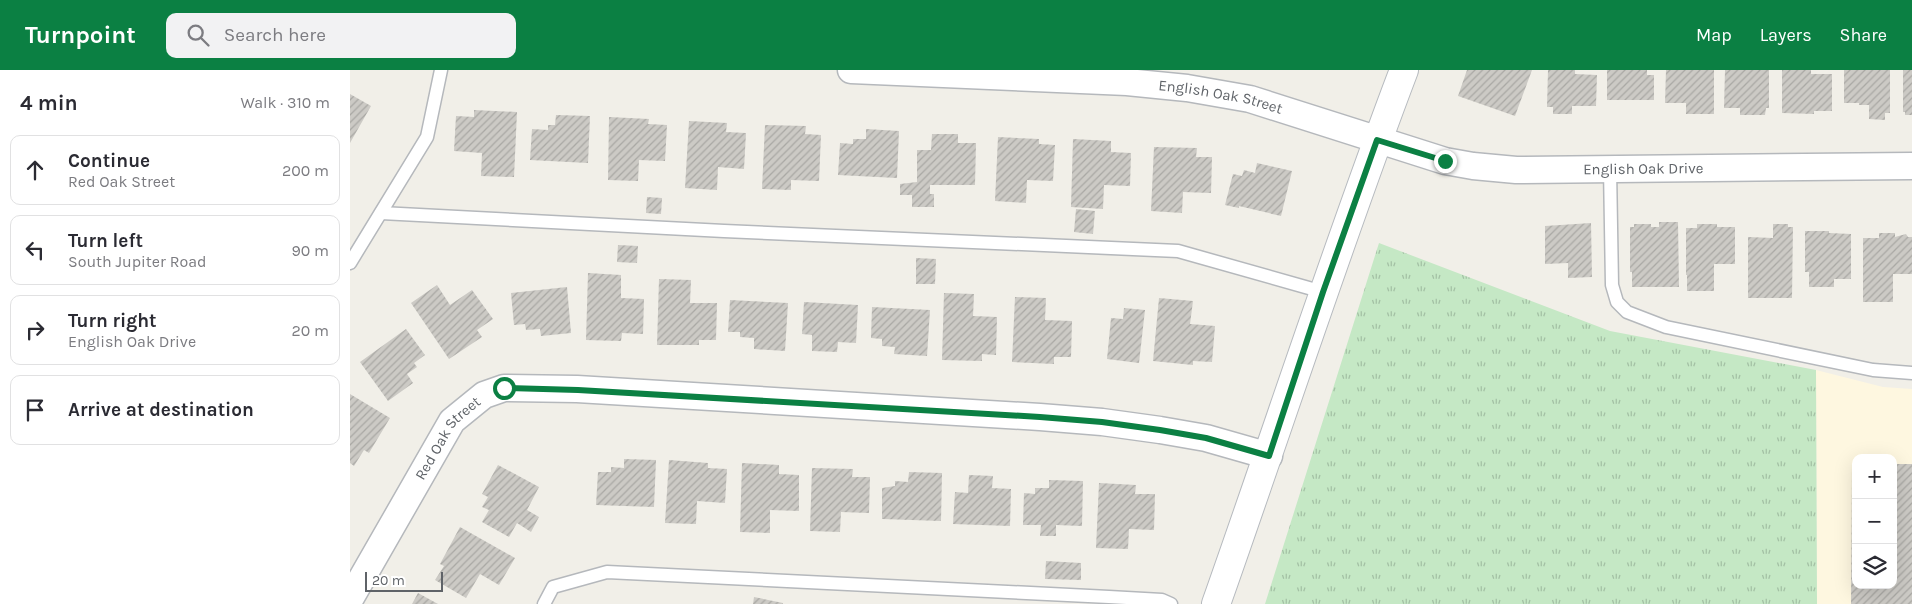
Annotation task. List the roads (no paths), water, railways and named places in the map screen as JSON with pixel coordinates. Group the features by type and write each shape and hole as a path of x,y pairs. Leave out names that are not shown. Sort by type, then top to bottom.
{"street":[{"name":"English Oak Street","path":"851,70 1127,82 1187,88 1250,99 1377,140"},
{"path":"1216,604 1269,456 1323,292 1404,70"},
{"name":"English Oak Drive","path":"1377,140 1445,161 1516,170 1912,166"},
{"name":"Red Oak Street","path":"350,599 452,421 484,395 504,388 587,390 1058,418 1160,430 1206,438 1269,456"}],"lane":[{"path":"350,263 427,137 441,70"},
{"path":"1610,168 1612,285 1617,302 1627,312 1666,327 1873,370 1912,373"},
{"path":"381,213 1178,251 1323,292"},
{"path":"544,604 554,587 606,572 1162,600 1171,604"}]}
